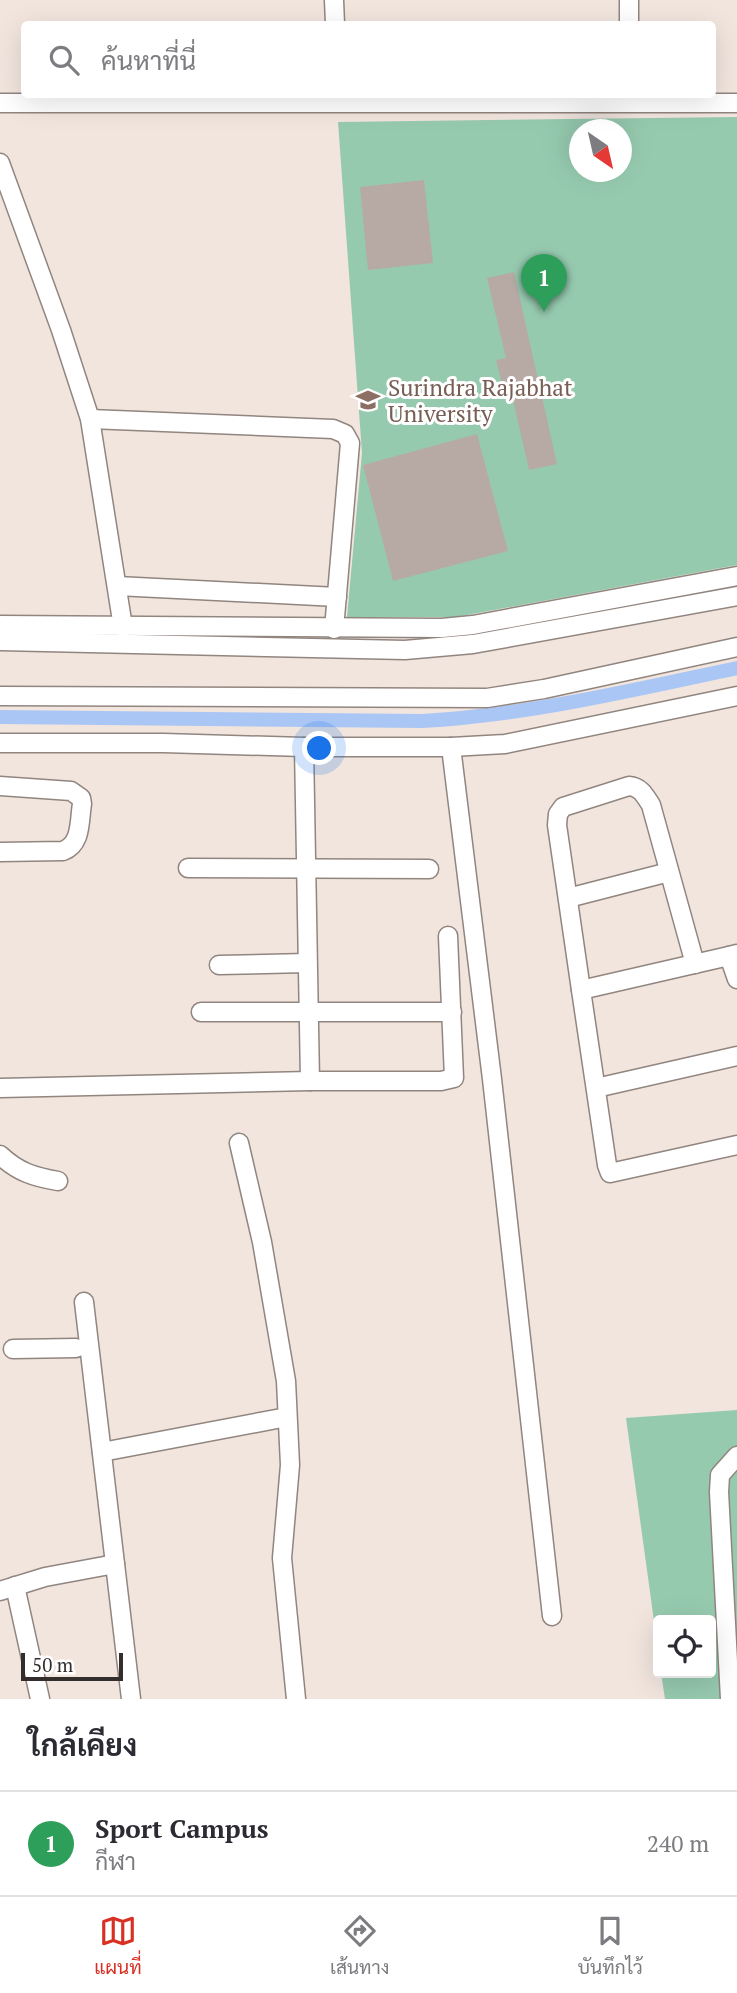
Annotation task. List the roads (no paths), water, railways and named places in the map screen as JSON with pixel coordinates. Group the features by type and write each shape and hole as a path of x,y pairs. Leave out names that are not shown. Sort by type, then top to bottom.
{"street":[{"path":"334,0 335,21"},
{"path":"629,0 629,21"},
{"path":"0,103 243,98 628,99 737,103"},
{"path":"0,163 61,330 90,419 122,627"},
{"path":"90,419 333,429 345,434 350,443 334,629"},
{"path":"0,625 442,628 473,625 737,576"},
{"path":"117,586 337,597"},
{"path":"0,641 405,650 473,644 737,596"},
{"path":"0,696 487,698 544,689 737,647"},
{"path":"0,743 163,743 304,747 451,747 505,744 737,695"},
{"path":"304,747 310,1081"},
{"path":"451,747 492,1079 552,1616"},
{"path":"0,786 71,791 81,798 82,804 77,840 71,848 63,851 0,852"},
{"path":"695,964 651,805 643,792 635,786 629,786 562,807 557,825 610,1173 737,1145"},
{"path":"188,868 429,869"},
{"path":"568,898 669,872"},
{"path":"0,1088 452,1080 455,1077 448,936"},
{"path":"581,990 733,955 737,979"},
{"path":"219,965 307,963"},
{"path":"201,1012 452,1012"},
{"path":"596,1088 737,1056"},
{"path":"239,1143 262,1242 286,1381 290,1465 282,1558 296,1699"},
{"path":"0,1155 16,1168 34,1177 58,1181"},
{"path":"84,1302 131,1699"},
{"path":"13,1349 76,1348"},
{"path":"102,1452 287,1417"},
{"path":"730,1699 719,1492 720,1475 737,1456"},
{"path":"40,1699 8,1589 45,1577 115,1563"}],"waterway":[{"path":"0,717 422,721 541,707 737,668"}],"place":[{"name":"Sport Campus","path":"544,312"},
{"name":"Surindra Rajabhat University","path":"368,400"}]}
